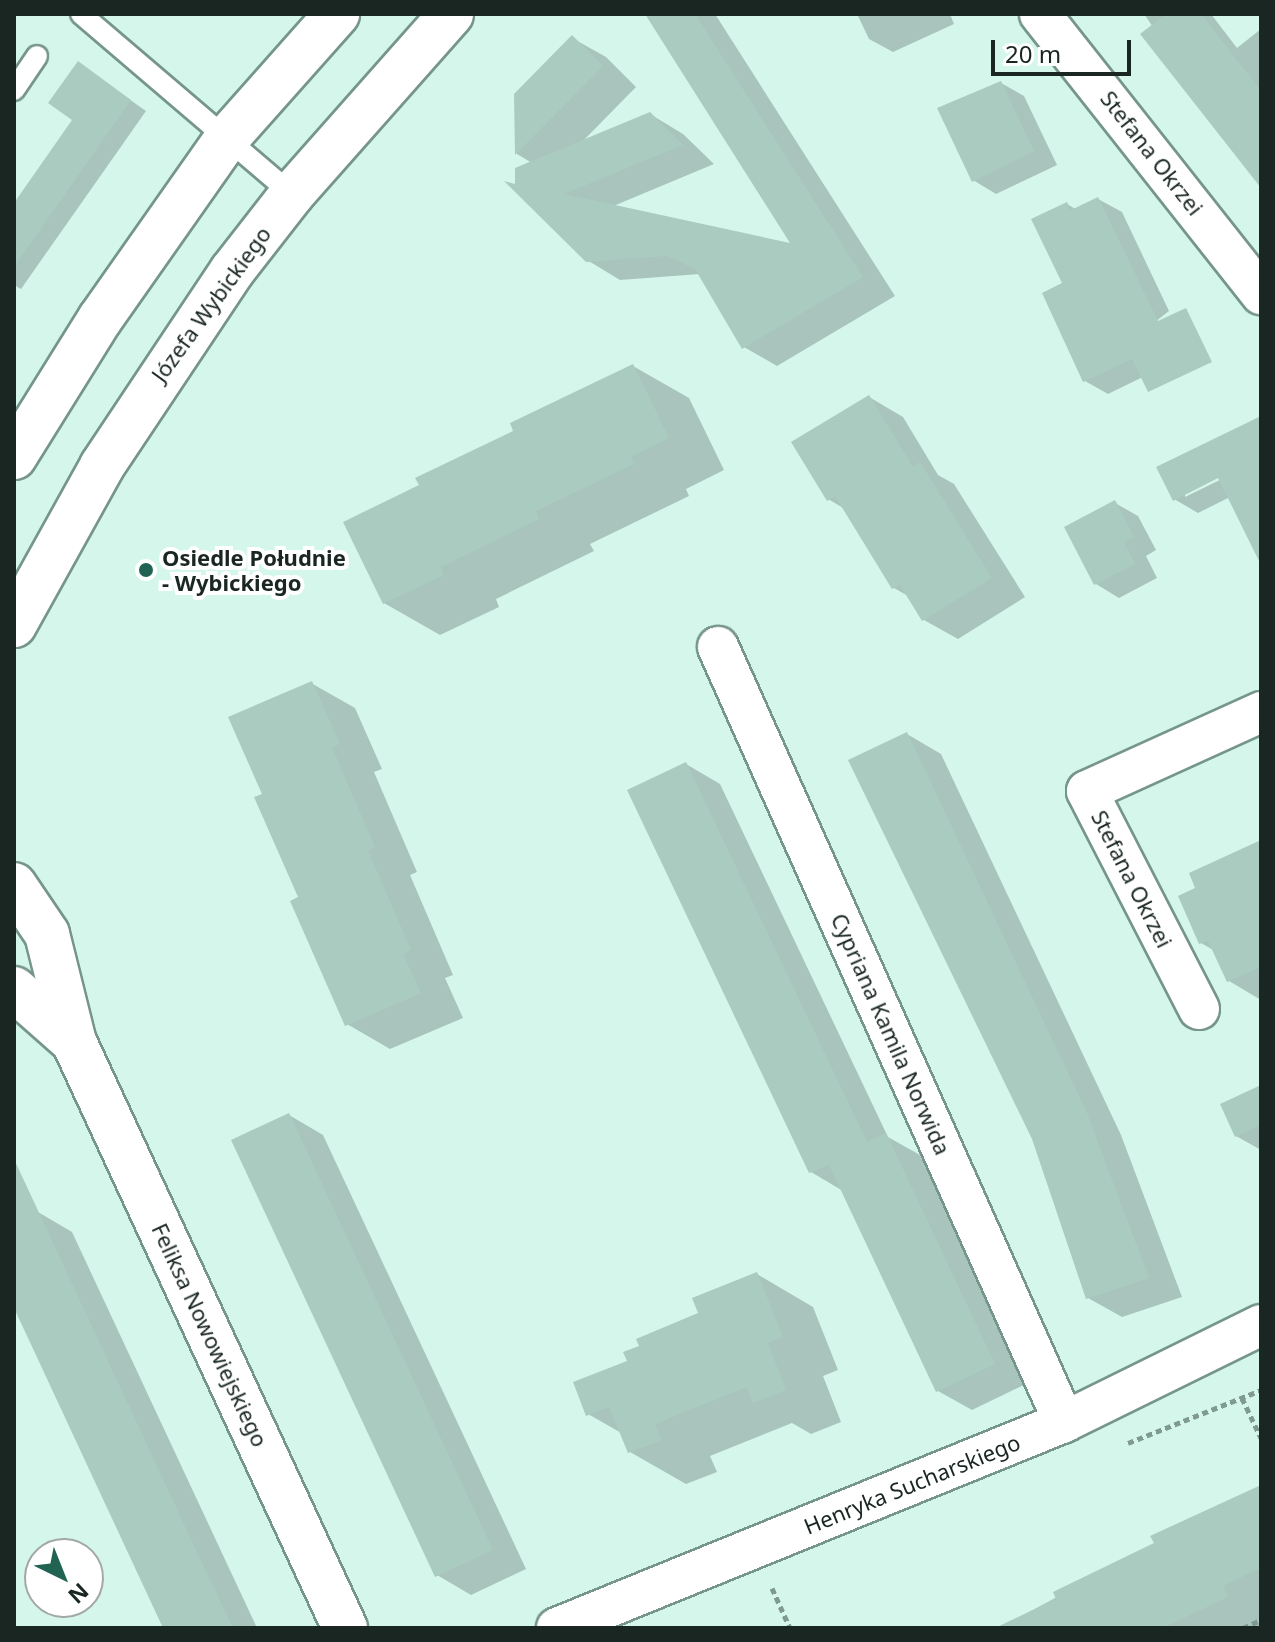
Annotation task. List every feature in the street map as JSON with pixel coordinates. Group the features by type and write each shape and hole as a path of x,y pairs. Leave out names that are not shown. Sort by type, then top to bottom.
{"street":[{"path":"14,457 100,319 227,138 337,14"},
{"name":"Józefa Wybickiego","path":"14,625 102,466 166,365 292,194 451,14"},
{"name":"Stefana Okrzei","path":"1040,14 1261,294"},
{"name":"Cypriana Kamila Norwida","path":"718,647 1064,1422"},
{"name":"Stefana Okrzei","path":"1199,1009 1087,791 1261,712"},
{"name":"Feliksa Nowowiejskiego","path":"14,885 47,934 74,1042 345,1628"},
{"name":"Feliksa Nowowiejskiego","path":"14,989 74,1042"},
{"name":"Henryka Sucharskiego","path":"557,1628 1064,1422 1261,1325"}],"lane":[{"path":"86,16 292,194"},
{"path":"14,90 37,56"}],"path":[{"path":"1242,1398 1261,1438"},
{"path":"1243,1628 1261,1620"}],"building":[{"path":"645,14 695,14 863,277 742,349 695,269 667,256 586,262 504,181 515,184 515,168 650,112 683,145 564,194 790,243"},
{"path":"1166,14 1201,14 1261,91 1261,188 1140,34"},
{"path":"572,35 603,66 515,155 514,94"},
{"path":"78,61 131,100 14,267 14,203 72,120 48,103"},
{"path":"1001,81 1034,151 972,182 937,108"},
{"path":"1098,197 1158,321 1186,308 1212,362 1148,392 1132,359 1083,382 1042,293 1062,283 1031,219 1067,202 1071,210"},
{"path":"633,364 669,438 631,457 634,464 536,511 539,519 441,567 444,575 383,604 343,522 419,485 415,478 513,431 510,423"},
{"path":"869,395 913,467 920,462 992,578 922,621 900,585 892,589 835,496 827,501 791,442"},
{"path":"1261,416 1261,565 1218,478 1173,501 1156,467"},
{"path":"1115,500 1134,537 1124,542 1135,564 1094,585 1064,527"},
{"path":"312,681 340,744 332,747 375,847 368,850 411,950 403,954 421,993 345,1026 290,901 298,897 254,797 262,794 228,717"},
{"path":"907,732 1087,1113 1149,1278 1086,1299 1032,1139 848,760"},
{"path":"686,762 867,1142 886,1133 995,1364 936,1392 829,1165 809,1173 627,790"},
{"path":"1261,840 1261,967 1227,982 1208,941 1199,944 1178,896 1195,888 1189,873"},
{"path":"1261,1085 1261,1125 1235,1137 1220,1104"},
{"path":"289,1113 493,1550 435,1577 231,1140"},
{"path":"14,1159 233,1628 163,1628 14,1308"},
{"path":"757,1272 783,1337 768,1343 786,1390 753,1403 747,1387 655,1424 662,1440 628,1453 609,1407 586,1416 573,1382 627,1361 623,1352 639,1346 636,1339 698,1313 692,1298"},
{"path":"1261,1485 1261,1568 1223,1586 1228,1597 1163,1628 995,1628 1056,1599 1053,1592 1154,1543 1150,1536"}],"place":[{"name":"Osiedle Południe - Wybickiego","path":"146,570"}]}
